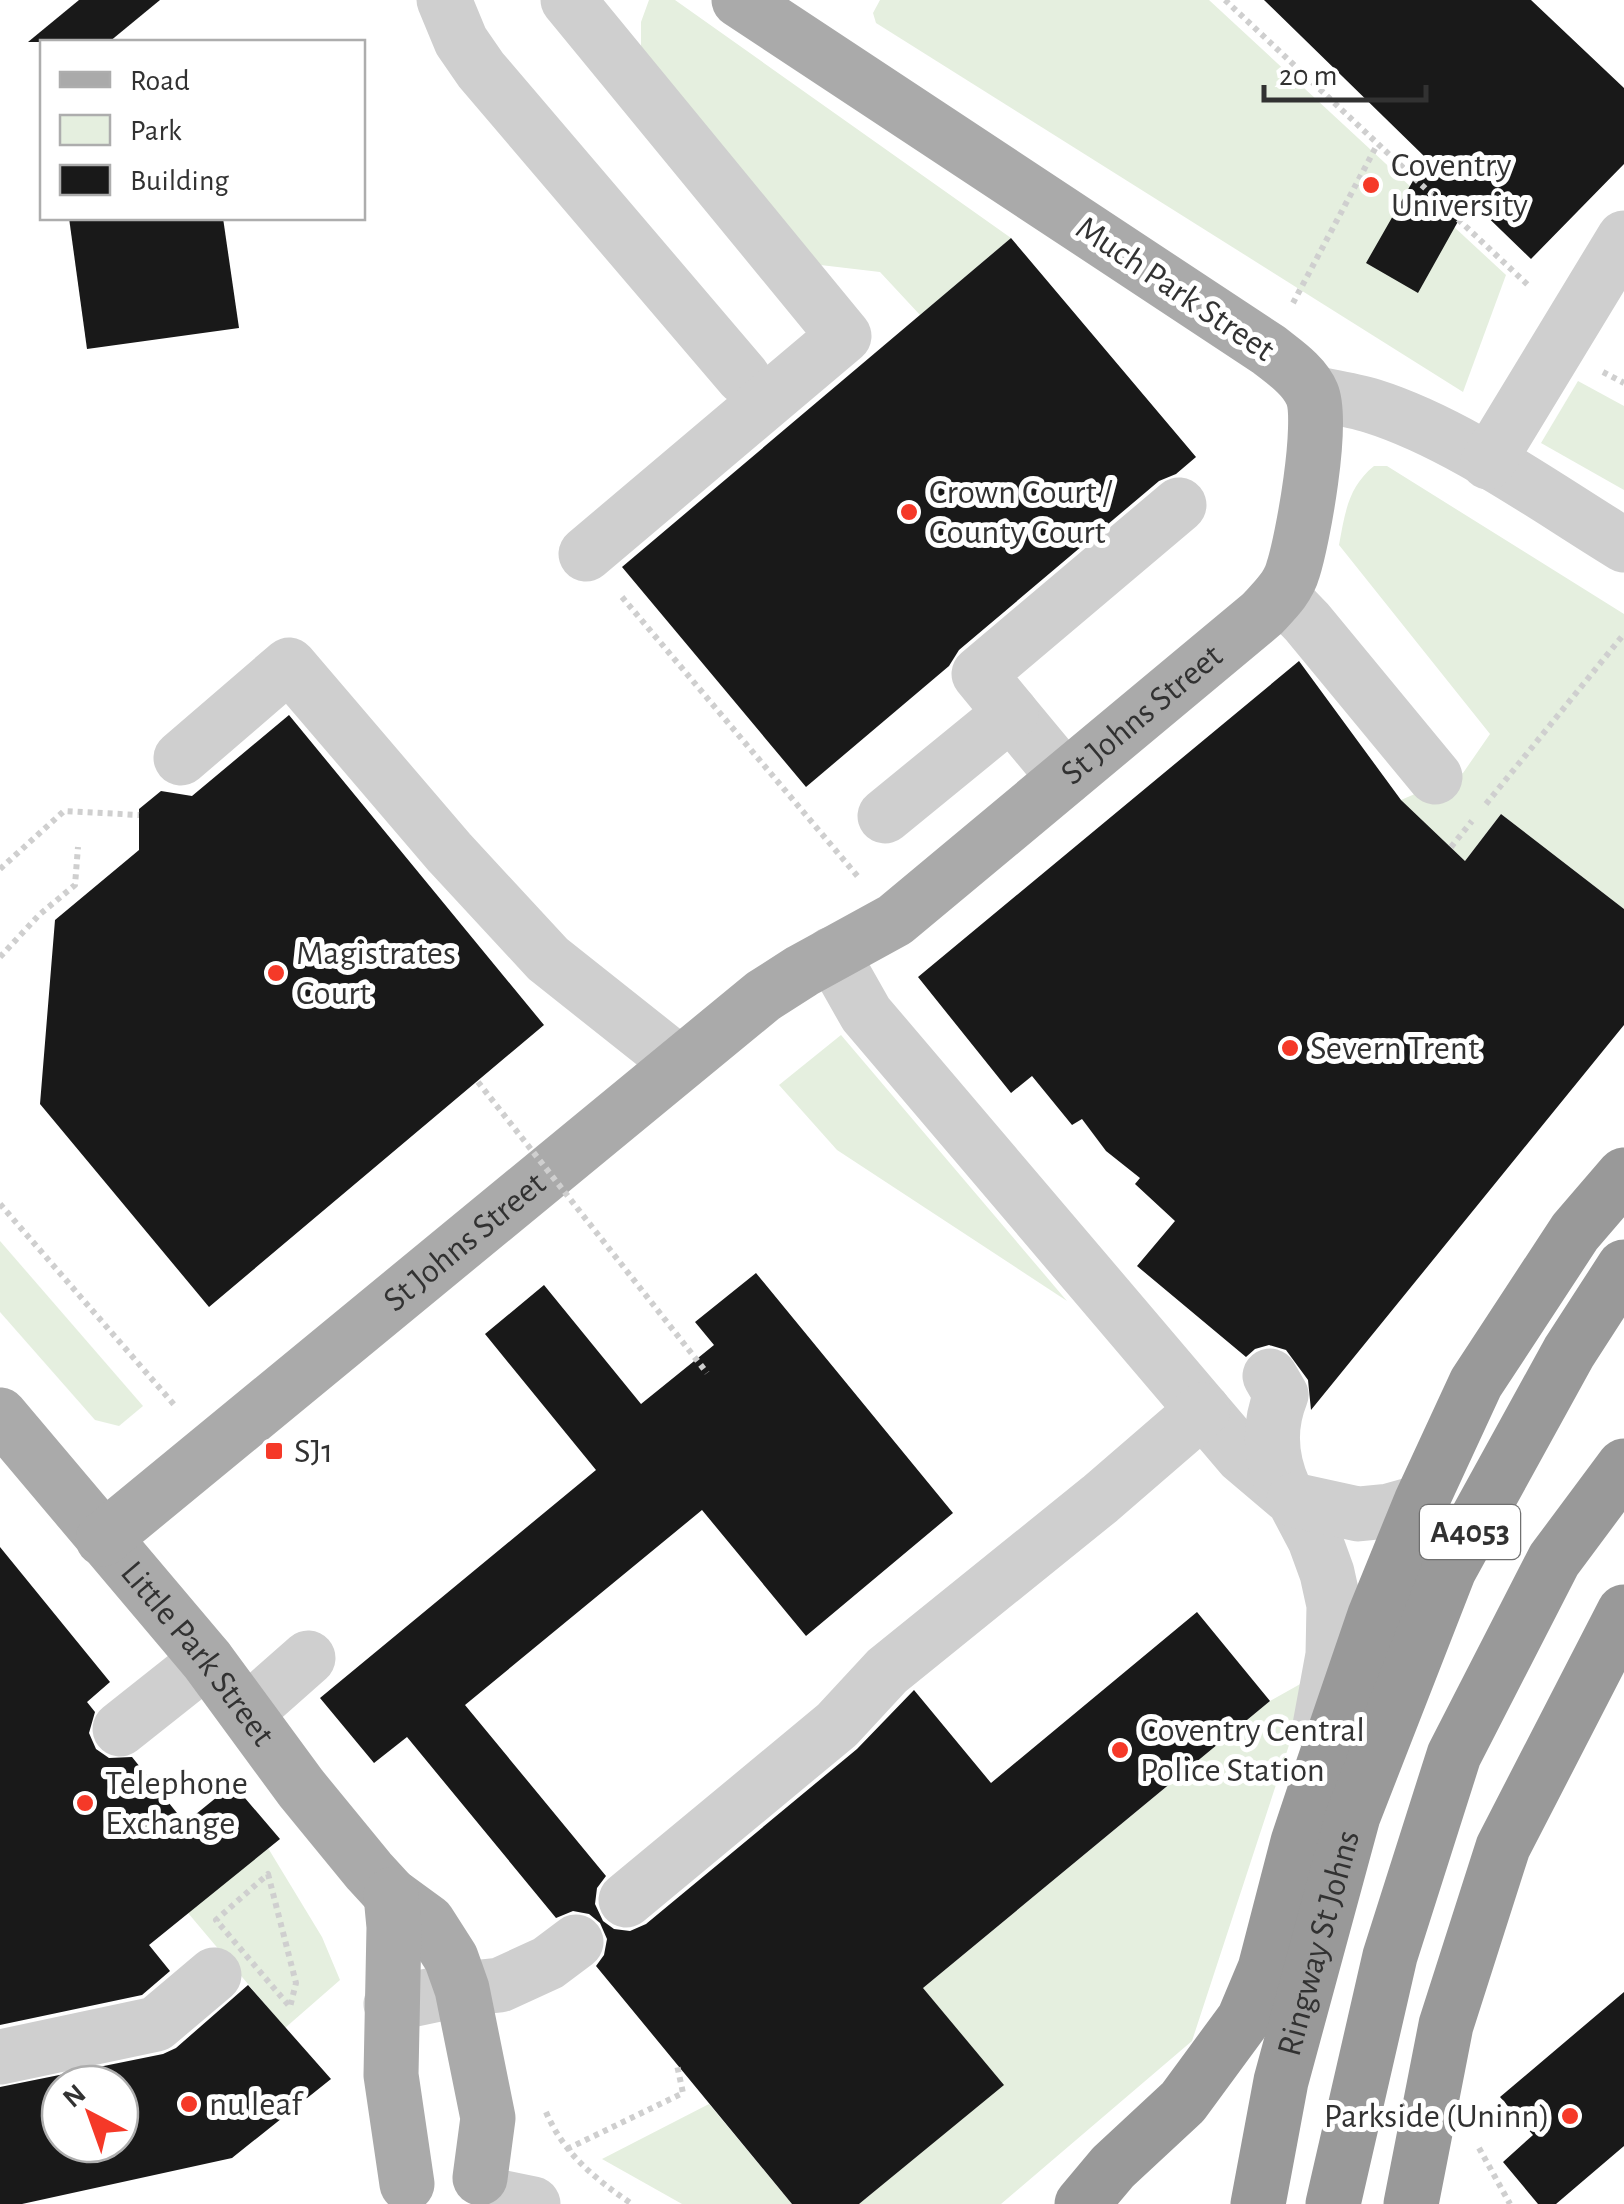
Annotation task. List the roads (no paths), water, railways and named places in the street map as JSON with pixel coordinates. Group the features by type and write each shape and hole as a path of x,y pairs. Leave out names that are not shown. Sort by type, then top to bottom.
{"highway":[{"path":"1082,2204 1184,2102 1244,2020 1265,1968 1298,1842 1375,1615 1422,1502 1476,1383 1575,1232 1624,1175"},
{"name":"Ringway St Johns","path":"1258,2204 1281,2081 1353,1816 1387,1728 1449,1570 1570,1352 1624,1266"},
{"name":"Ringway St Johns","path":"1333,2204 1390,1956 1454,1755 1554,1560 1624,1466"},
{"path":"1411,2204 1446,2024 1502,1847 1624,1612"}],"main road":[{"name":"Much Park Street","path":"739,0 1269,350 1296,372 1312,393"},
{"name":"St Johns Street","path":"104,1539 763,996 895,920 1262,614 1292,573 1315,433 1312,393"},
{"name":"Little Park Street","path":"0,1414 208,1660 301,1788 391,1895 428,1922 451,1958 462,1989 504,2196"},
{"path":"391,1895 391,2197 444,2169 504,2196"}],"street":[{"path":"444,0 460,41 481,70 742,377"},
{"path":"568,0 844,336 586,554"},
{"path":"1488,462 1624,238"},
{"path":"1312,393 1372,406 1415,423 1624,544"},
{"path":"1064,778 979,674 1179,505"},
{"path":"1280,594 1435,777"},
{"path":"181,758 290,665 449,852 548,960 680,1063"},
{"path":"885,816 1011,713"},
{"path":"832,954 866,1014 1242,1456 1289,1495 1358,1514 1422,1502"},
{"path":"1270,1376 1281,1396 1271,1430 1274,1467 1315,1540 1334,1604 1334,1655 1298,1842"},
{"path":"626,1900 837,1725 887,1671 1204,1410"},
{"path":"247,1712 308,1658"},
{"path":"120,1729 208,1660"},
{"path":"392,2004 500,1985 524,1976 576,1942"},
{"path":"0,2058 156,2024 214,1975"}],"place":[{"name":"Coventry University","path":"1371,185"},
{"name":"Crown Court / County Court","path":"909,512"},
{"name":"Magistrates Court","path":"276,973"},
{"name":"Severn Trent","path":"1290,1048"},
{"name":"SJ1","path":"274,1451"},
{"name":"Coventry Central Police Station","path":"1120,1750"},
{"name":"Telephone Exchange","path":"85,1803"},
{"name":"nu leaf","path":"189,2104"},
{"name":"Parkside (Uninn)","path":"1570,2116"}]}
